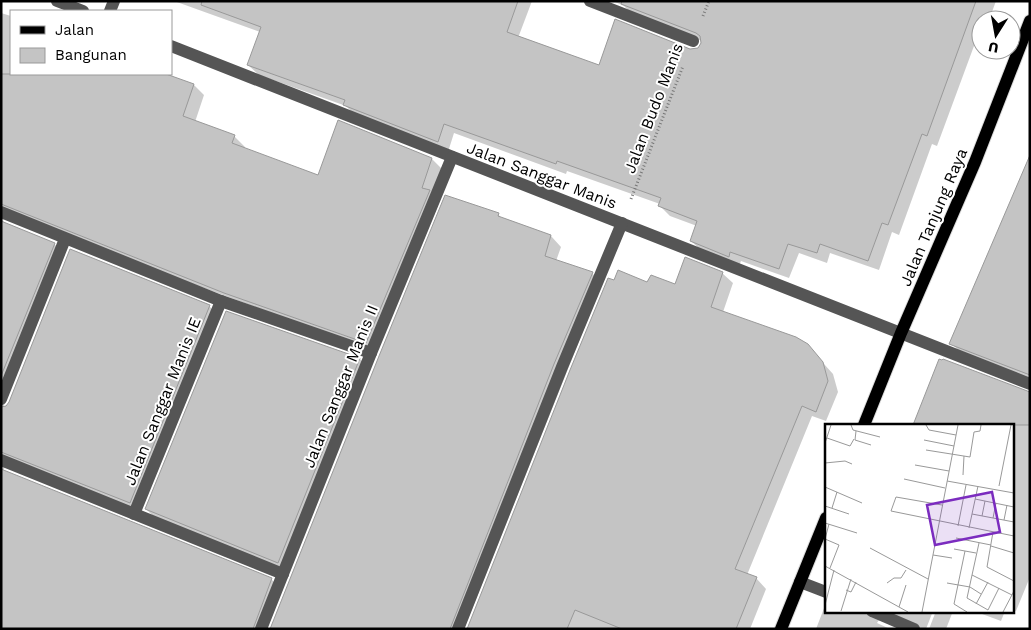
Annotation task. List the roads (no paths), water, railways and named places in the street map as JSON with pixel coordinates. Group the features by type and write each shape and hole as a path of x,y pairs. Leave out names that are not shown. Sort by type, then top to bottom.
{"main road":[{"name":"Jalan Tanjung Raya","path":"864,424 901,333 975,162 1030,20"},
{"path":"781,629 825,520"}],"street":[{"path":"58,1 80,10"},
{"path":"590,1 693,41"},
{"name":"Jalan Sanggar Manis","path":"172,46 1030,384"},
{"name":"Jalan Sanggar Manis II","path":"261,629 371,353 452,157"},
{"path":"1,212 221,301 371,353"},
{"path":"458,629 562,367 622,223"},
{"path":"1,400 65,239"},
{"name":"Jalan Sanggar Manis IE","path":"134,514 221,301"},
{"path":"1,460 283,574"},
{"path":"800,582 825,592"},
{"path":"874,612 914,629"}]}
